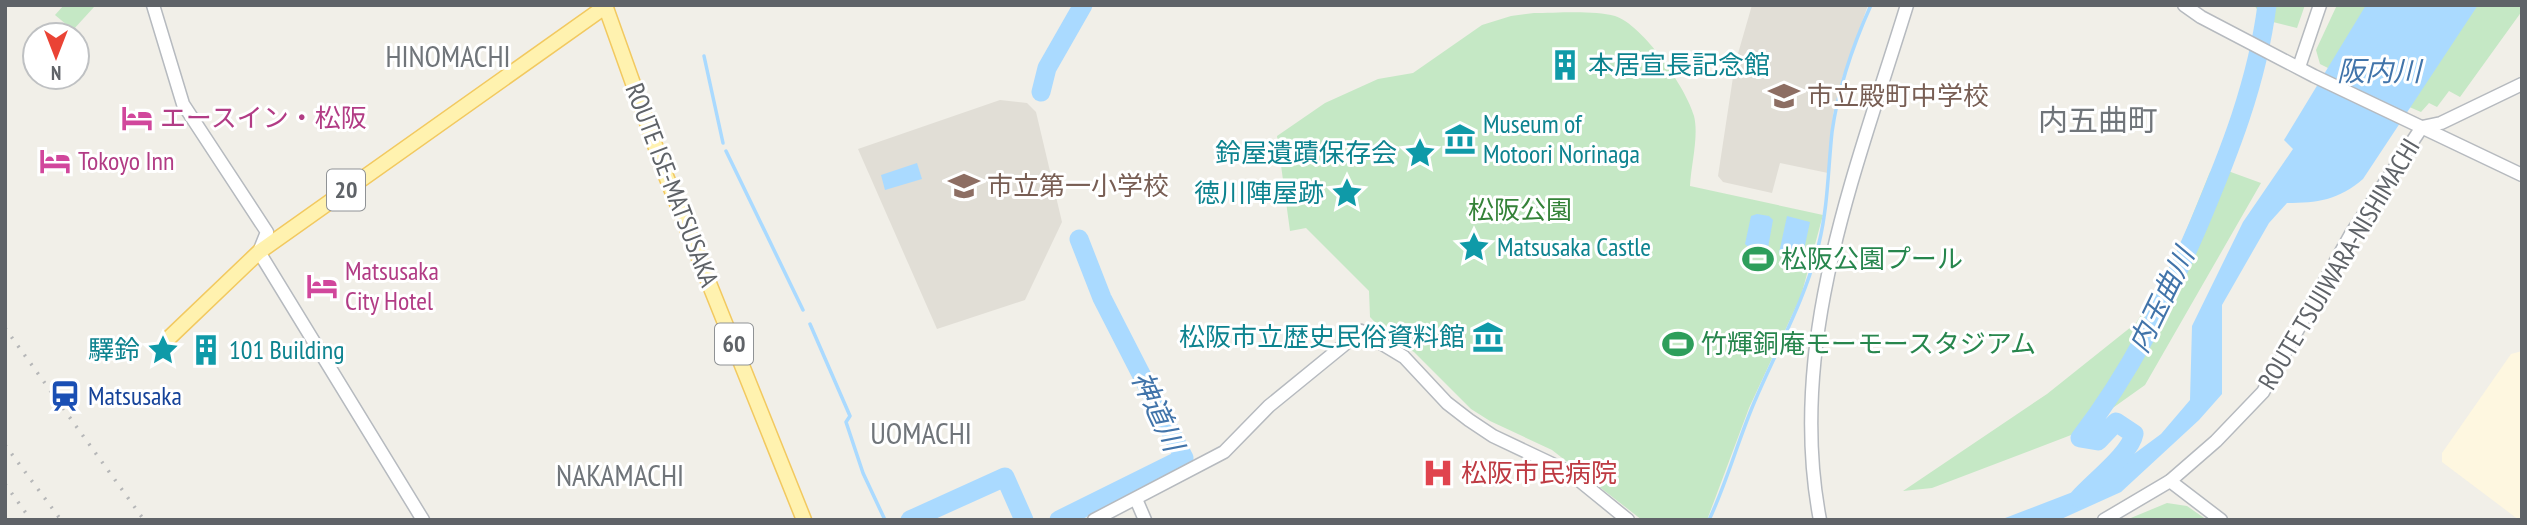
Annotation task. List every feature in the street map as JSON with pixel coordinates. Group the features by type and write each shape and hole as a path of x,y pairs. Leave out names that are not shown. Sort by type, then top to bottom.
{"main road":[{"name":"20","path":"169,338 258,252 606,6"},
{"name":"ROUTE ISE-MATSUSAKA","path":"606,6 666,176 804,520"}],"street":[{"path":"153,5 183,104 267,232 258,252 423,520"},
{"path":"1820,520 1815,494 1813,370 1820,303 1842,215 1907,5"},
{"path":"2184,5 2249,43 2314,76 2522,175"},
{"path":"2299,67 2320,5"},
{"name":"ROUTE TSUJIWARA-NISHIMACHI","path":"2105,520 2170,481 2230,428 2270,383 2351,234 2422,127 2441,123 2522,83"},
{"path":"1094,520 1224,452 1269,406 1361,331 1404,357 1447,403 1469,420 1493,436 1569,472 1628,520"},
{"path":"2170,481 2221,520"},
{"path":"1136,499 1145,520"}],"shaded area":[{"name":"市立殿町中学校","path":"1752,5 1868,5 1842,78 1833,114 1828,173 1780,163 1772,193 1723,182 1718,176 1735,64"},
{"name":"市立第一小学校","path":"1000,100 1027,103 1036,112 1062,222 1025,300 937,329 858,149"},
{"path":"2522,351 2522,520 2519,520 2442,462 2442,453 2511,354"}],"green space":[{"path":"64,5 94,7 81,21 62,21 55,15"},
{"path":"2254,5 2305,5 2297,28 2273,22 2264,36 2256,32 2261,15"},
{"path":"2337,5 2370,5 2330,69 2320,64 2316,50"},
{"path":"2473,5 2522,5 2522,11 2460,97 2449,91 2437,107 2429,103 2421,112 2407,106"},
{"name":"松阪公園","path":"1586,12 1615,16 1626,21 1650,44 1673,75 1694,116 1695,141 1690,186 1823,215 1801,296 1749,408 1707,520 1642,520 1552,450 1490,421 1471,409 1414,352 1389,337 1370,317 1369,291 1306,228 1290,231 1277,136 1325,103 1378,79 1413,73 1482,25 1511,16"},
{"path":"2217,167 2261,183 2145,385 2079,432 1932,488 1903,491 2047,394 2136,323 2171,268 2210,172"},
{"path":"2167,503 2187,506 2207,520 2126,520"}],"water":[{"name":"阪内川","path":"2366,5 2478,5 2363,179 2345,192 2327,199 2287,203 2269,223 2222,305 2222,394 2199,420 2121,492 2059,520 2000,520 2078,490 2111,471 2161,434 2190,400 2192,326 2243,222 2293,149 2284,140"},
{"path":"917,163 922,179 885,190 881,175"},
{"path":"1751,216 1769,216 1773,220 1768,248 1758,251 1745,244"},
{"path":"1787,216 1810,222 1802,259 1779,253"}],"waterway":[{"name":"神道川","path":"1041,92 1047,68 1083,5"},
{"path":"1709,520 1751,411 1814,263 1824,215 1838,100 1852,51 1871,5"},
{"name":"内玉曲川","path":"2079,498 2119,459 2131,442 2134,434 2116,422 2098,441 2080,438 2146,335 2199,224 2249,90 2267,5"},
{"path":"704,56 723,143"},
{"path":"726,151 803,310"},
{"name":"神道川","path":"1059,520 1184,458 1102,298 1079,239"},
{"path":"810,324 850,416 846,422 863,473 885,520"},
{"name":"神道川","path":"910,520 1005,477 1024,520"}],"railway":[{"path":"5,328 144,520"},
{"path":"5,445 61,520"},
{"path":"5,484 31,520"}],"place":[{"name":"本居宣長記念館","path":"1565,65"},
{"name":"市立殿町中学校","path":"1784,96"},
{"name":"エースイン・松阪","path":"137,118"},
{"name":"Museum of Motoori Norinaga","path":"1460,139"},
{"name":"鈴屋遺蹟保存会","path":"1420,153"},
{"name":"Tokoyo Inn","path":"55,161"},
{"name":"市立第一小学校","path":"964,186"},
{"name":"徳川陣屋跡","path":"1347,193"},
{"name":"Matsusaka Castle","path":"1474,247"},
{"name":"松阪公園プール","path":"1758,259"},
{"name":"Matsusaka City Hotel","path":"322,286"},
{"name":"松阪市立歴史民俗資料館","path":"1488,337"},
{"name":"竹輝銅庵モーモースタジアム","path":"1678,344"},
{"name":"驛鈴","path":"163,350"},
{"name":"101 Building","path":"206,350"},
{"name":"Matsusaka","path":"65,396"},
{"name":"松阪市民病院","path":"1438,473"}],"district":[{"name":"HINOMACHI","path":"448,57"},
{"name":"内五曲町","path":"2098,121"},
{"name":"UOMACHI","path":"921,434"},
{"name":"NAKAMACHI","path":"620,476"}]}
